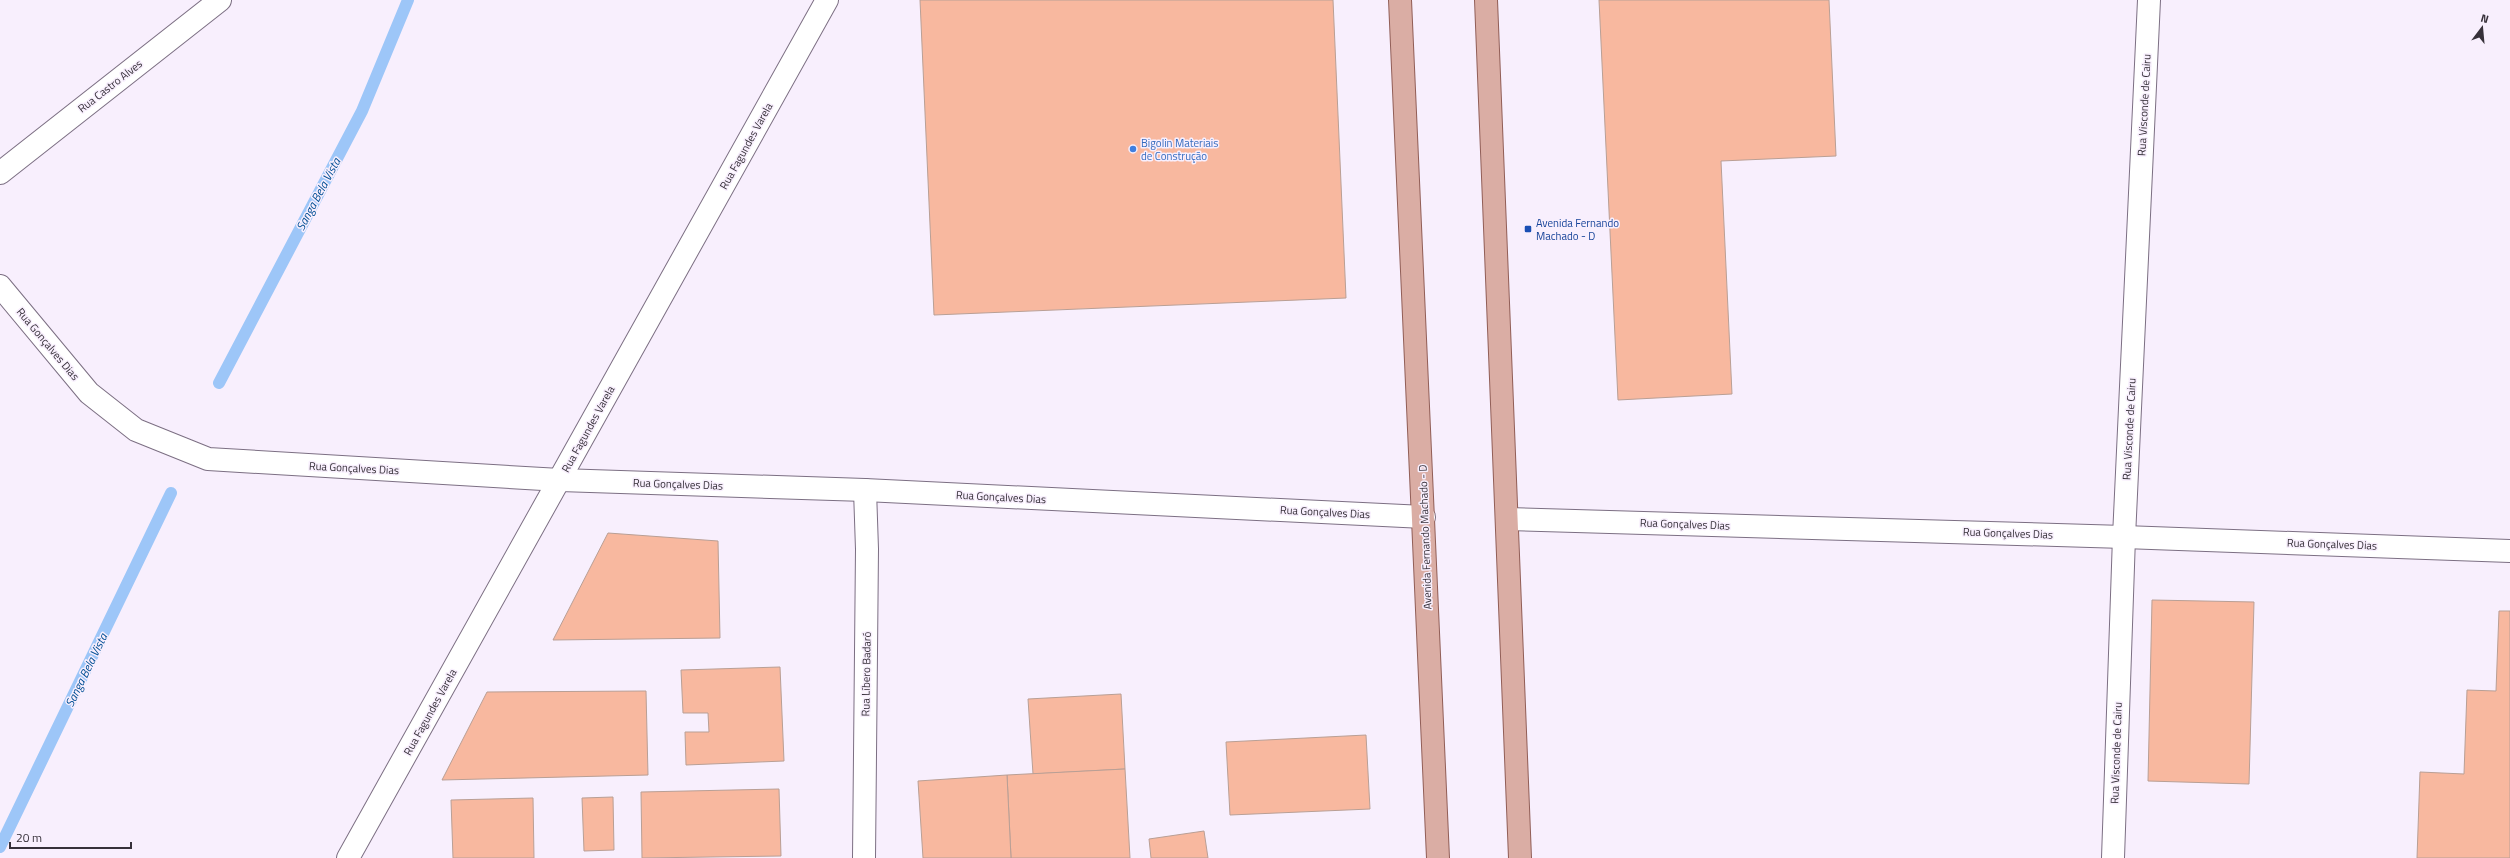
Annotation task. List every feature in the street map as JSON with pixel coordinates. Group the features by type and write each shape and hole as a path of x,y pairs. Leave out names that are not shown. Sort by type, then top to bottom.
{"main road":[{"name":"Avenida Fernando Machado - D","path":"1400,0 1438,858"},
{"path":"1486,0 1520,858"}],"street":[{"name":"Rua Castro Alves","path":"0,173 220,0"},
{"name":"Rua Fagundes Varela","path":"348,858 827,0"},
{"name":"Rua Visconde de Cairu","path":"2112,858 2124,537 2149,0"},
{"name":"Rua Gonçalves Dias","path":"0,286 89,394 136,430 208,459 560,480 865,490 1424,517"},
{"name":"Rua Líbero Badaró","path":"864,858 867,556 865,490"},
{"name":"Rua Gonçalves Dias","path":"1507,519 2124,537 2510,551"}],"building":[{"name":"Bigolin Materiais de Construção","path":"920,0 1333,0 1346,298 934,315"},
{"path":"1599,0 1829,0 1836,156 1721,161 1732,394 1618,400"},
{"path":"608,533 718,541 720,638 553,640"},
{"path":"2152,600 2254,602 2249,784 2148,781"},
{"path":"2499,611 2510,611 2510,858 2417,858 2420,772 2464,774 2467,690 2496,691"},
{"path":"780,667 784,761 686,765 685,732 709,732 708,713 683,713 681,670"},
{"path":"646,691 648,775 442,780 487,692"},
{"path":"1121,694 1125,769 1033,774 1028,699"},
{"path":"1366,735 1370,809 1230,815 1226,742"},
{"path":"1125,769 1130,858 1011,858 1007,775"},
{"path":"1007,775 1011,858 923,858 918,781"},
{"path":"779,789 781,856 642,858 641,792"},
{"path":"613,797 614,850 584,851 582,798"},
{"path":"533,798 534,858 453,858 451,800"},
{"path":"1204,831 1208,858 1151,858 1149,839"}],"waterway":[{"name":"Sanga Bela Vista","path":"219,383 362,111 408,0"},
{"name":"Sanga Bela Vista","path":"0,847 171,493"}],"place":[{"name":"Bigolin Materiais de Construção","path":"1133,149"},
{"name":"Avenida Fernando Machado - D","path":"1528,229"}]}
